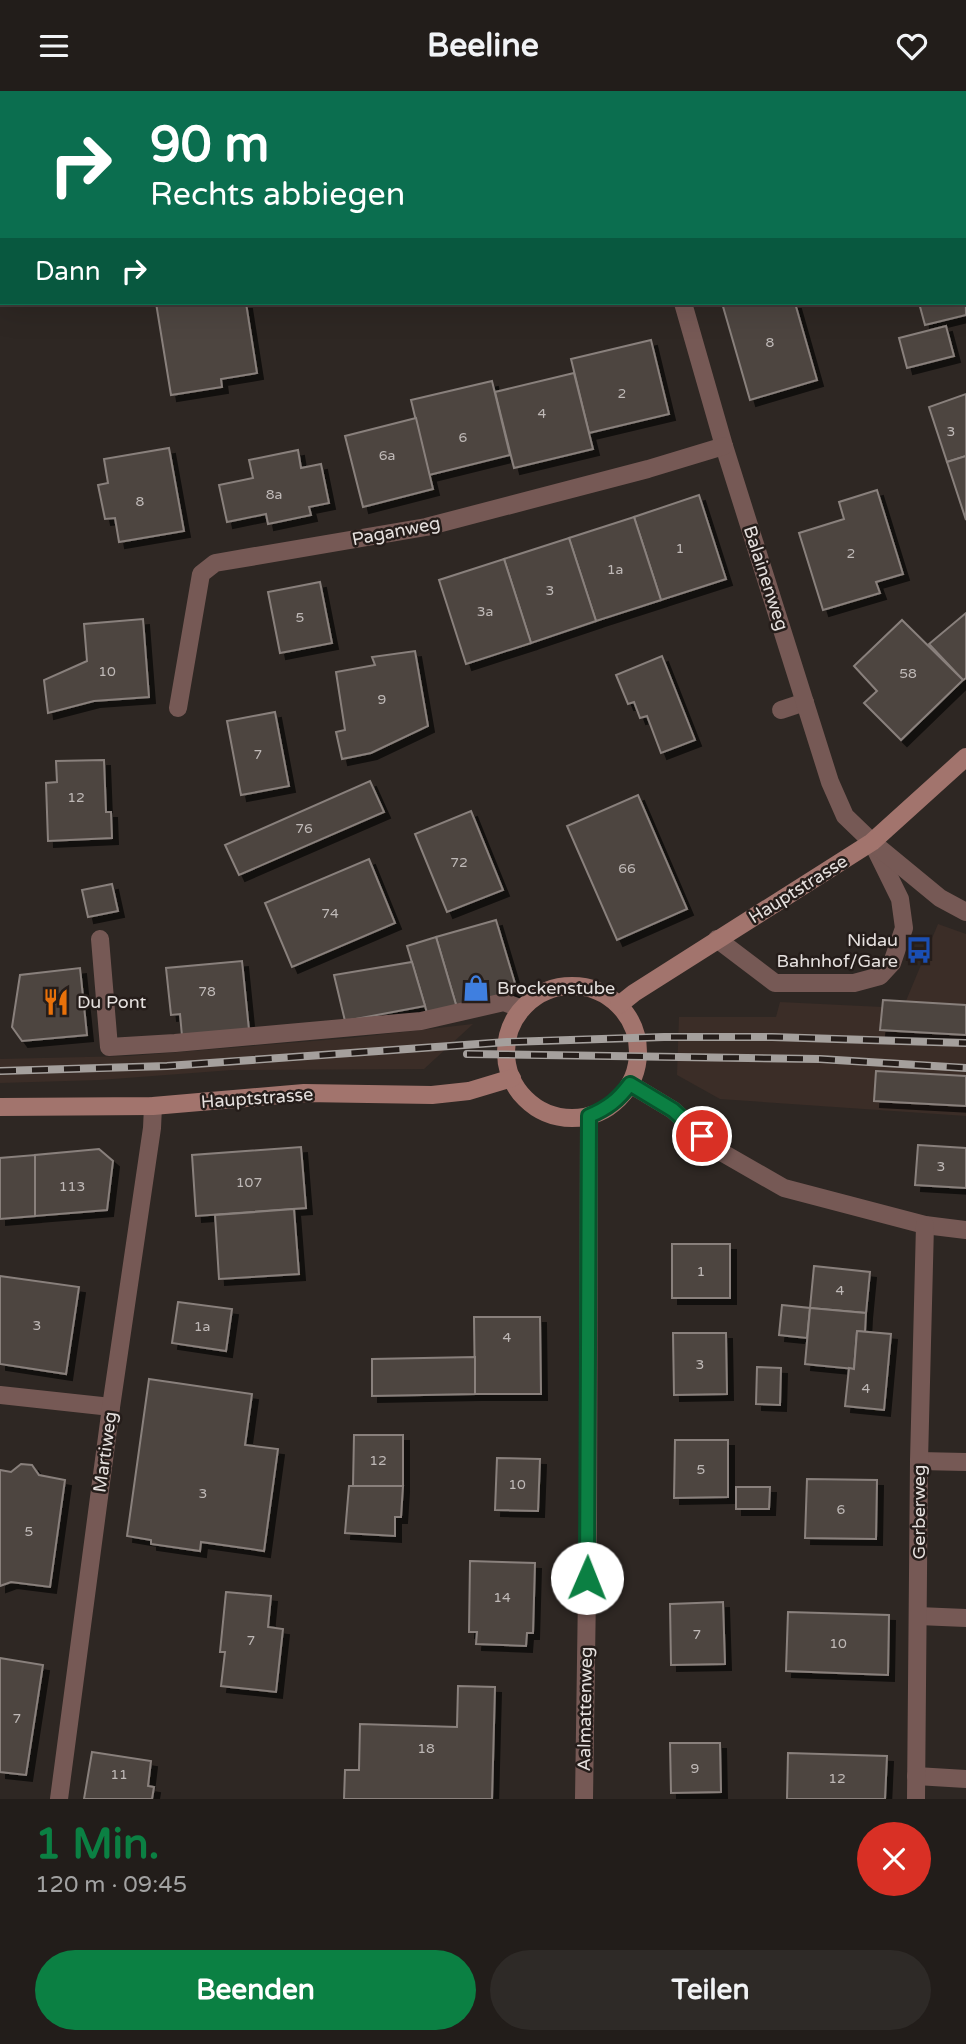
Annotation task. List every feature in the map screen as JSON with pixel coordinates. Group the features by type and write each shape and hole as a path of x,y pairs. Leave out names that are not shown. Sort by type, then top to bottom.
{"main road":[{"name":"Hauptstrasse","path":"619,1005 872,842 966,757"},
{"path":"580,986 601,992 619,1005 636,1037 638,1056 630,1084 619,1098 606,1109 589,1116 570,1118 552,1115 535,1107 522,1094 508,1066 507,1042 512,1024 522,1009 538,995 559,987 580,986"},
{"name":"Hauptstrasse","path":"0,1107 153,1105 304,1093 432,1095 469,1091 512,1078"}],"street":[{"name":"Balainenweg","path":"683,305 830,782 845,817 940,898 966,912"},
{"name":"Paganweg","path":"178,708 201,574 215,563 426,527 648,469 724,446"},
{"path":"781,710 805,702"},
{"path":"718,939 775,983 855,983 880,976 892,963 905,928 900,899 872,842"},
{"path":"100,939 109,1047 175,1044 421,1021 504,1002 522,1009"},
{"path":"630,1084 673,1110 716,1149 784,1188 925,1225 966,1230"},
{"name":"Martiweg","path":"59,1799 153,1105"},
{"name":"Aalmattenweg","path":"584,1799 589,1116"},
{"name":"Gerberweg","path":"916,1799 919,1461 925,1225"},
{"path":"0,1395 111,1407"},
{"path":"919,1461 966,1462"},
{"path":"918,1616 966,1618"},
{"path":"916,1776 966,1779"}],"shaded area":[{"path":"938,924 966,934 966,1116 720,1099 677,1075 679,1017 776,1017 780,1002 903,1008"},
{"path":"473,1024 424,1069 232,1070 100,1080 0,1083 0,1059 130,1056 350,1038"}],"building":[{"path":"156,305 246,305 257,373 221,379 222,387 171,395"},
{"path":"723,305 796,305 817,380 750,400"},
{"path":"920,305 966,305 966,315 925,325"},
{"path":"946,326 954,356 907,368 899,338"},
{"path":"651,340 669,414 589,433 571,359"},
{"path":"574,373 593,449 514,468 495,392"},
{"path":"492,381 510,455 429,475 411,400"},
{"path":"966,394 966,456 947,462 929,407"},
{"path":"416,418 433,489 363,507 345,436"},
{"path":"169,448 184,531 119,542 115,518 105,519 98,485 108,483 104,459"},
{"path":"298,450 301,468 321,464 329,503 309,507 311,515 268,524 266,514 227,522 219,485 253,478 249,460"},
{"path":"966,456 966,520 947,462"},
{"path":"877,490 903,574 876,582 880,593 823,610 799,533 844,519 839,502"},
{"path":"699,495 726,579 661,600 634,517"},
{"path":"634,517 661,600 596,621 569,538"},
{"path":"569,538 596,621 531,643 504,559"},
{"path":"504,559 531,643 466,664 439,580"},
{"path":"320,582 332,643 280,653 268,592"},
{"path":"966,613 966,678 963,680 929,644"},
{"path":"143,619 149,697 94,701 48,713 44,680 87,661 84,624"},
{"path":"902,620 963,680 901,740 864,703 877,691 854,666"},
{"path":"415,651 428,726 371,753 342,759 336,732 345,730 336,672 375,665 372,657"},
{"path":"662,656 695,740 661,753 647,716 640,718 634,702 628,704 616,675"},
{"path":"275,712 289,786 241,795 227,721"},
{"path":"104,760 106,812 111,812 112,838 48,841 46,783 57,782 56,761"},
{"path":"370,781 384,812 239,875 225,845"},
{"path":"638,795 687,909 617,940 567,826"},
{"path":"471,811 503,890 447,912 415,834"},
{"path":"369,859 395,923 292,967 265,903"},
{"path":"112,884 118,911 88,917 82,890"},
{"path":"496,920 517,990 457,1008 436,937"},
{"path":"436,937 457,1008 428,1016 407,946"},
{"path":"242,961 249,1030 182,1036 180,1014 171,1015 166,968"},
{"path":"412,962 425,1006 345,1021 334,975"},
{"path":"80,968 87,1035 22,1041 12,1027 20,975"},
{"path":"883,1000 966,1005 966,1035 880,1030"},
{"path":"876,1071 966,1076 966,1106 874,1101"},
{"path":"918,1145 966,1148 966,1188 915,1185"},
{"path":"301,1147 306,1208 196,1216 192,1155"},
{"path":"99,1149 113,1161 107,1210 35,1216 35,1155"},
{"path":"35,1155 35,1216 0,1219 0,1158"},
{"path":"294,1209 299,1274 219,1279 215,1215"},
{"path":"672,1244 730,1244 730,1298 672,1298"},
{"path":"814,1266 870,1272 866,1313 810,1308"},
{"path":"0,1276 79,1287 66,1374 0,1364"},
{"path":"178,1302 232,1309 226,1351 172,1343"},
{"path":"782,1305 810,1308 807,1338 779,1335"},
{"path":"810,1308 866,1313 865,1332 857,1331 854,1369 805,1364"},
{"path":"474,1317 540,1317 541,1394 475,1394"},
{"path":"857,1331 891,1334 884,1410 845,1406 849,1368 854,1369"},
{"path":"673,1333 726,1333 727,1394 674,1395"},
{"path":"475,1357 475,1394 372,1396 372,1359"},
{"path":"757,1367 781,1368 780,1405 756,1404"},
{"path":"149,1379 252,1394 245,1445 278,1449 264,1551 201,1542 200,1551 151,1544 151,1540 127,1536"},
{"path":"354,1435 403,1435 403,1486 353,1486"},
{"path":"675,1440 728,1440 728,1497 674,1498"},
{"path":"497,1458 540,1459 538,1511 495,1510"},
{"path":"21,1464 32,1465 39,1475 65,1480 50,1587 11,1582 0,1586 0,1470 11,1472"},
{"path":"807,1479 877,1480 876,1539 805,1538"},
{"path":"349,1486 403,1486 401,1517 395,1517 395,1536 345,1533"},
{"path":"736,1487 770,1487 769,1509 736,1509"},
{"path":"470,1561 535,1563 533,1633 527,1633 526,1646 476,1644 477,1632 469,1632"},
{"path":"226,1592 271,1596 268,1627 283,1629 276,1692 221,1686 225,1652 220,1652"},
{"path":"723,1602 725,1664 671,1665 670,1604"},
{"path":"788,1612 889,1615 888,1675 786,1671"},
{"path":"0,1658 43,1665 26,1775 0,1772"},
{"path":"458,1686 495,1687 492,1799 344,1799 345,1770 359,1770 360,1724 457,1727"},
{"path":"670,1743 720,1743 721,1792 671,1793"},
{"path":"92,1752 151,1761 148,1786 154,1787 152,1799 84,1799"},
{"path":"788,1753 887,1756 885,1799 787,1799"}],"railway":[{"path":"0,1071 167,1066 507,1042 664,1037 772,1037 966,1043"},
{"path":"467,1054 820,1059 966,1068"}],"place":[{"name":"Nidau Bahnhof/Gare","path":"919,950"},
{"name":"Brockenstube","path":"476,988"},
{"name":"Du Pont","path":"56,1002"}],"route":[{"path":"587,1578 589,1116 606,1109 630,1084 673,1110 702,1136"}]}
